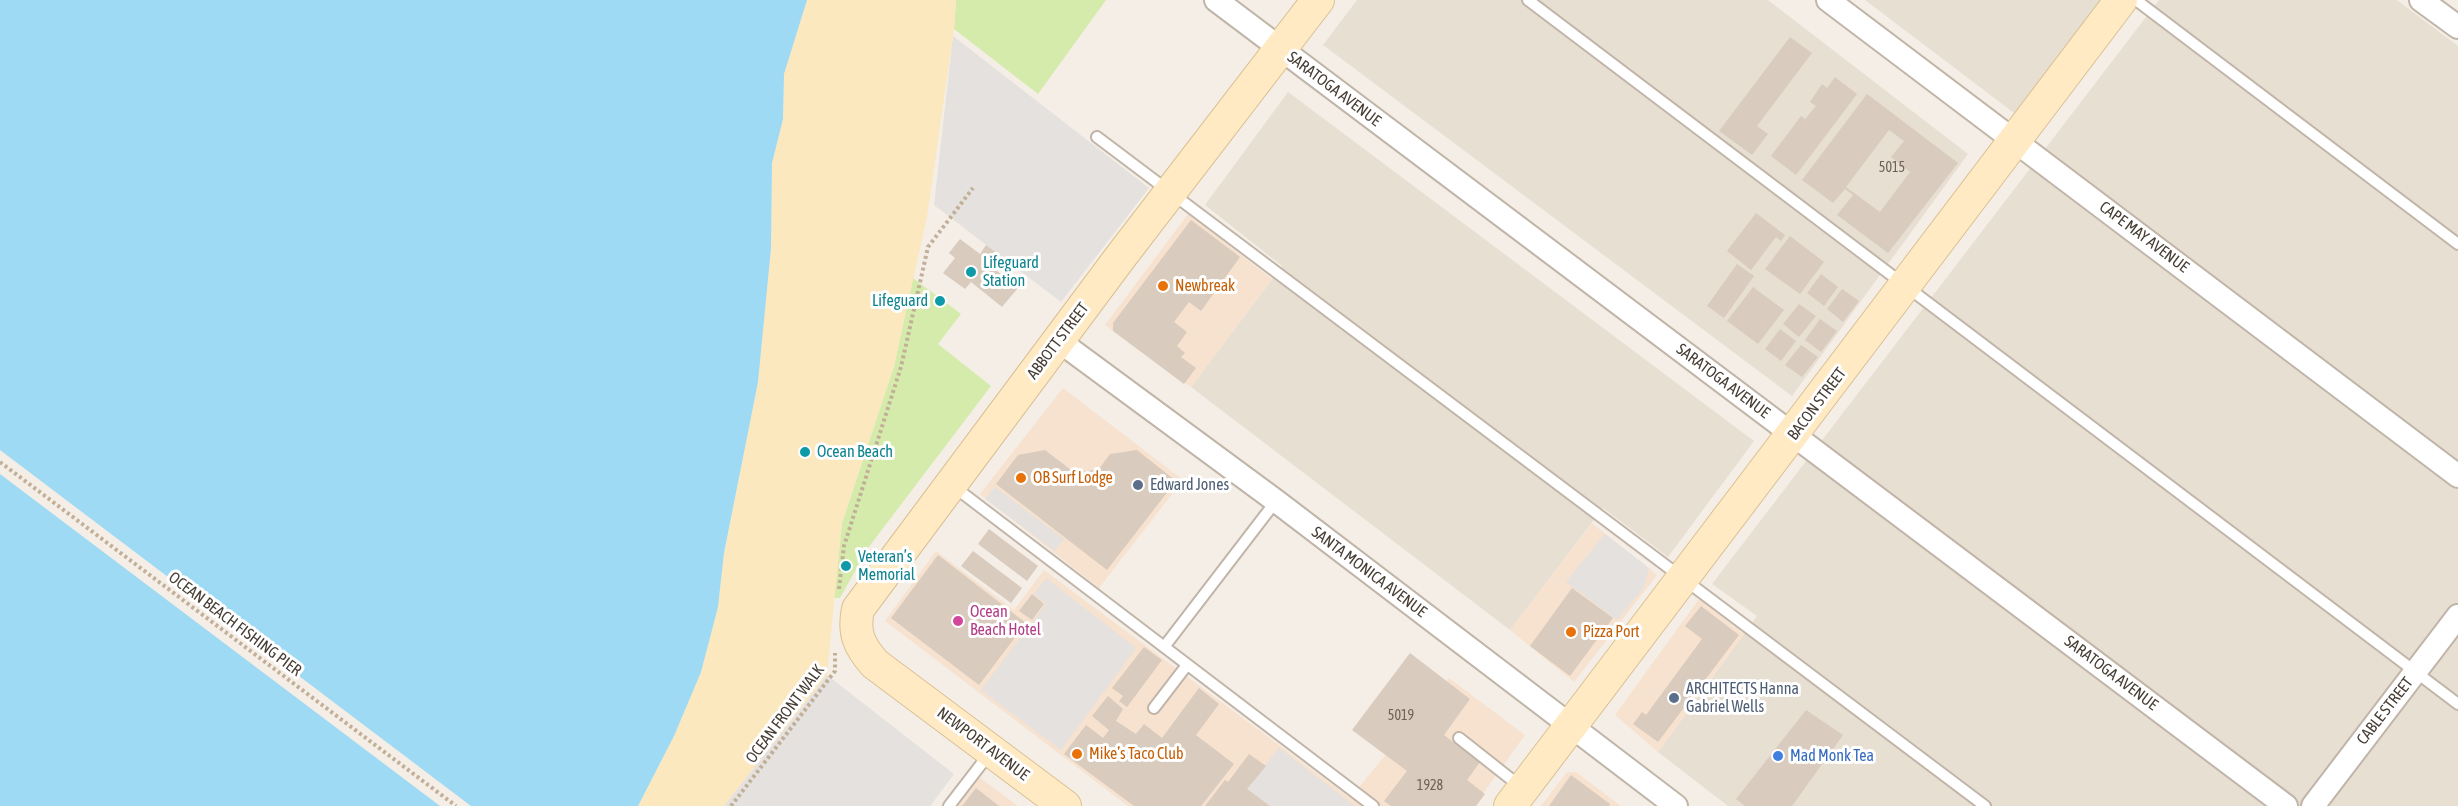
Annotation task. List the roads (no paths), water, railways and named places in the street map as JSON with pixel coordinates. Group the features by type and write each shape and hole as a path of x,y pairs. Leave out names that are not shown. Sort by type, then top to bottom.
{"street":[{"name":"SARATOGA AVENUE","path":"1216,0 2286,806"},
{"name":"ABBOTT STREET","path":"900,683 875,664 858,640 854,626 858,609 1317,0"},
{"name":"CAPE MAY AVENUE","path":"1828,0 2458,476"},
{"name":"BACON STREET","path":"1517,798 2121,0"},
{"path":"2421,0 2458,27"},
{"name":"SANTA MONICA AVENUE","path":"1059,341 1276,501 1676,806"},
{"name":"CABLE STREET","path":"2313,806 2458,616"},
{"name":"NEWPORT AVENUE","path":"900,683 1065,806"}],"lane":[{"path":"1528,0 2458,705"},
{"path":"2136,0 2458,244"},
{"path":"1097,137 1985,806"},
{"path":"951,485 1372,806"},
{"path":"1164,647 1276,501"},
{"path":"1154,708 1187,665"},
{"path":"1459,738 1517,798"},
{"path":"949,806 992,750"}],"water":[{"path":"0,0 807,0 784,74 783,119 772,163 771,248 758,382 724,553 718,607 701,672 674,736 638,806 0,806"}],"place":[{"name":"Lifeguard Station","path":"971,272"},
{"name":"Newbreak","path":"1163,286"},
{"name":"Lifeguard","path":"940,301"},
{"name":"Ocean Beach","path":"805,452"},
{"name":"OB Surf Lodge","path":"1021,478"},
{"name":"Edward Jones","path":"1138,485"},
{"name":"Veteran’s Memorial","path":"846,566"},
{"name":"Ocean Beach Hotel","path":"958,621"},
{"name":"Pizza Port","path":"1571,632"},
{"name":"ARCHITECTS Hanna Gabriel Wells","path":"1674,698"},
{"name":"Mike’s Taco Club","path":"1077,754"},
{"name":"Mad Monk Tea","path":"1778,756"}]}
